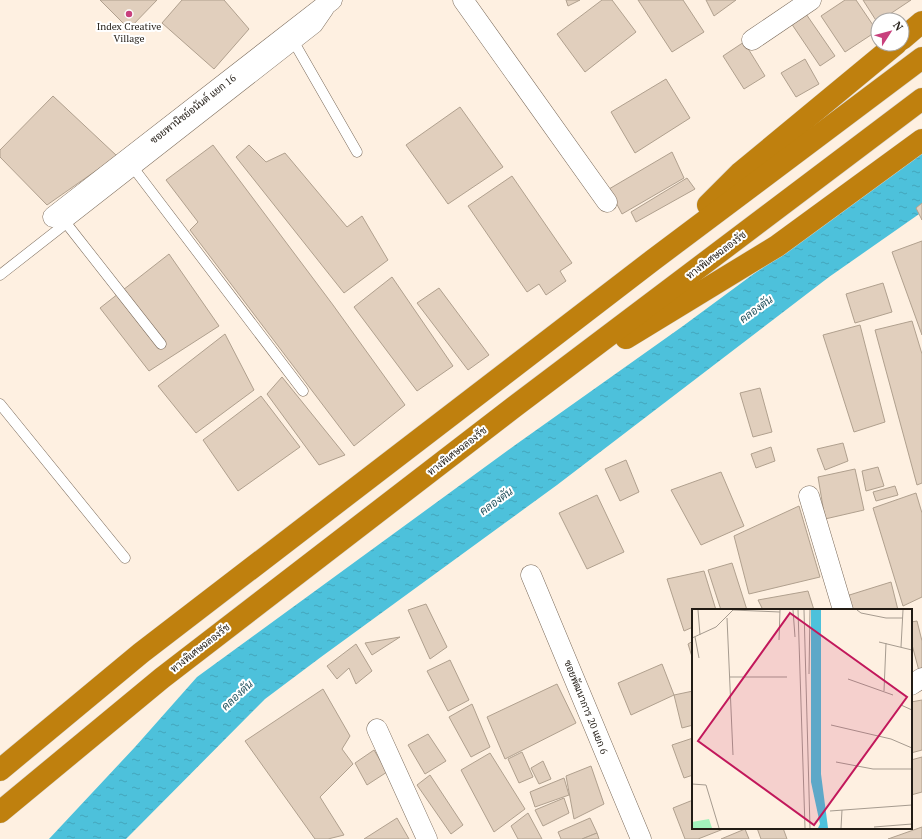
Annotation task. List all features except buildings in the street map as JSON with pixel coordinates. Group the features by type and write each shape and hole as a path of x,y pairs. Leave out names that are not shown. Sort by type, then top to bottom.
{"highway":[{"path":"910,32 922,22"},
{"path":"653,260 740,173 886,52"},
{"path":"0,770 141,653 653,260 922,58"},
{"name":"ทางพิเศษฉลองรัช","path":"0,812 162,678 514,407 922,99"},
{"path":"514,407 777,246 922,140"}],"street":[{"name":"ซอยพานิชย์อนันต์ แยก 16","path":"60,220 332,0"},
{"path":"463,0 607,202"},
{"path":"752,40 811,0"},
{"path":"809,496 843,609"},
{"name":"ซอยพัฒนาการ 20 แยก 6","path":"531,575 641,839"},
{"path":"912,684 922,678"},
{"path":"377,729 427,839"}],"lane":[{"path":"0,276 60,220 135,170 317,27 336,0"},
{"path":"295,44 357,152"},
{"path":"135,170 303,391"},
{"path":"60,220 161,344"},
{"path":"0,404 124,558"}],"water":[{"name":"คลองตัน","path":"922,150 922,212 829,277 557,485 265,699 126,839 49,839 135,747 197,677 518,443 683,326"}],"place":[{"name":"Index Creative Village","path":"129,14"}]}
